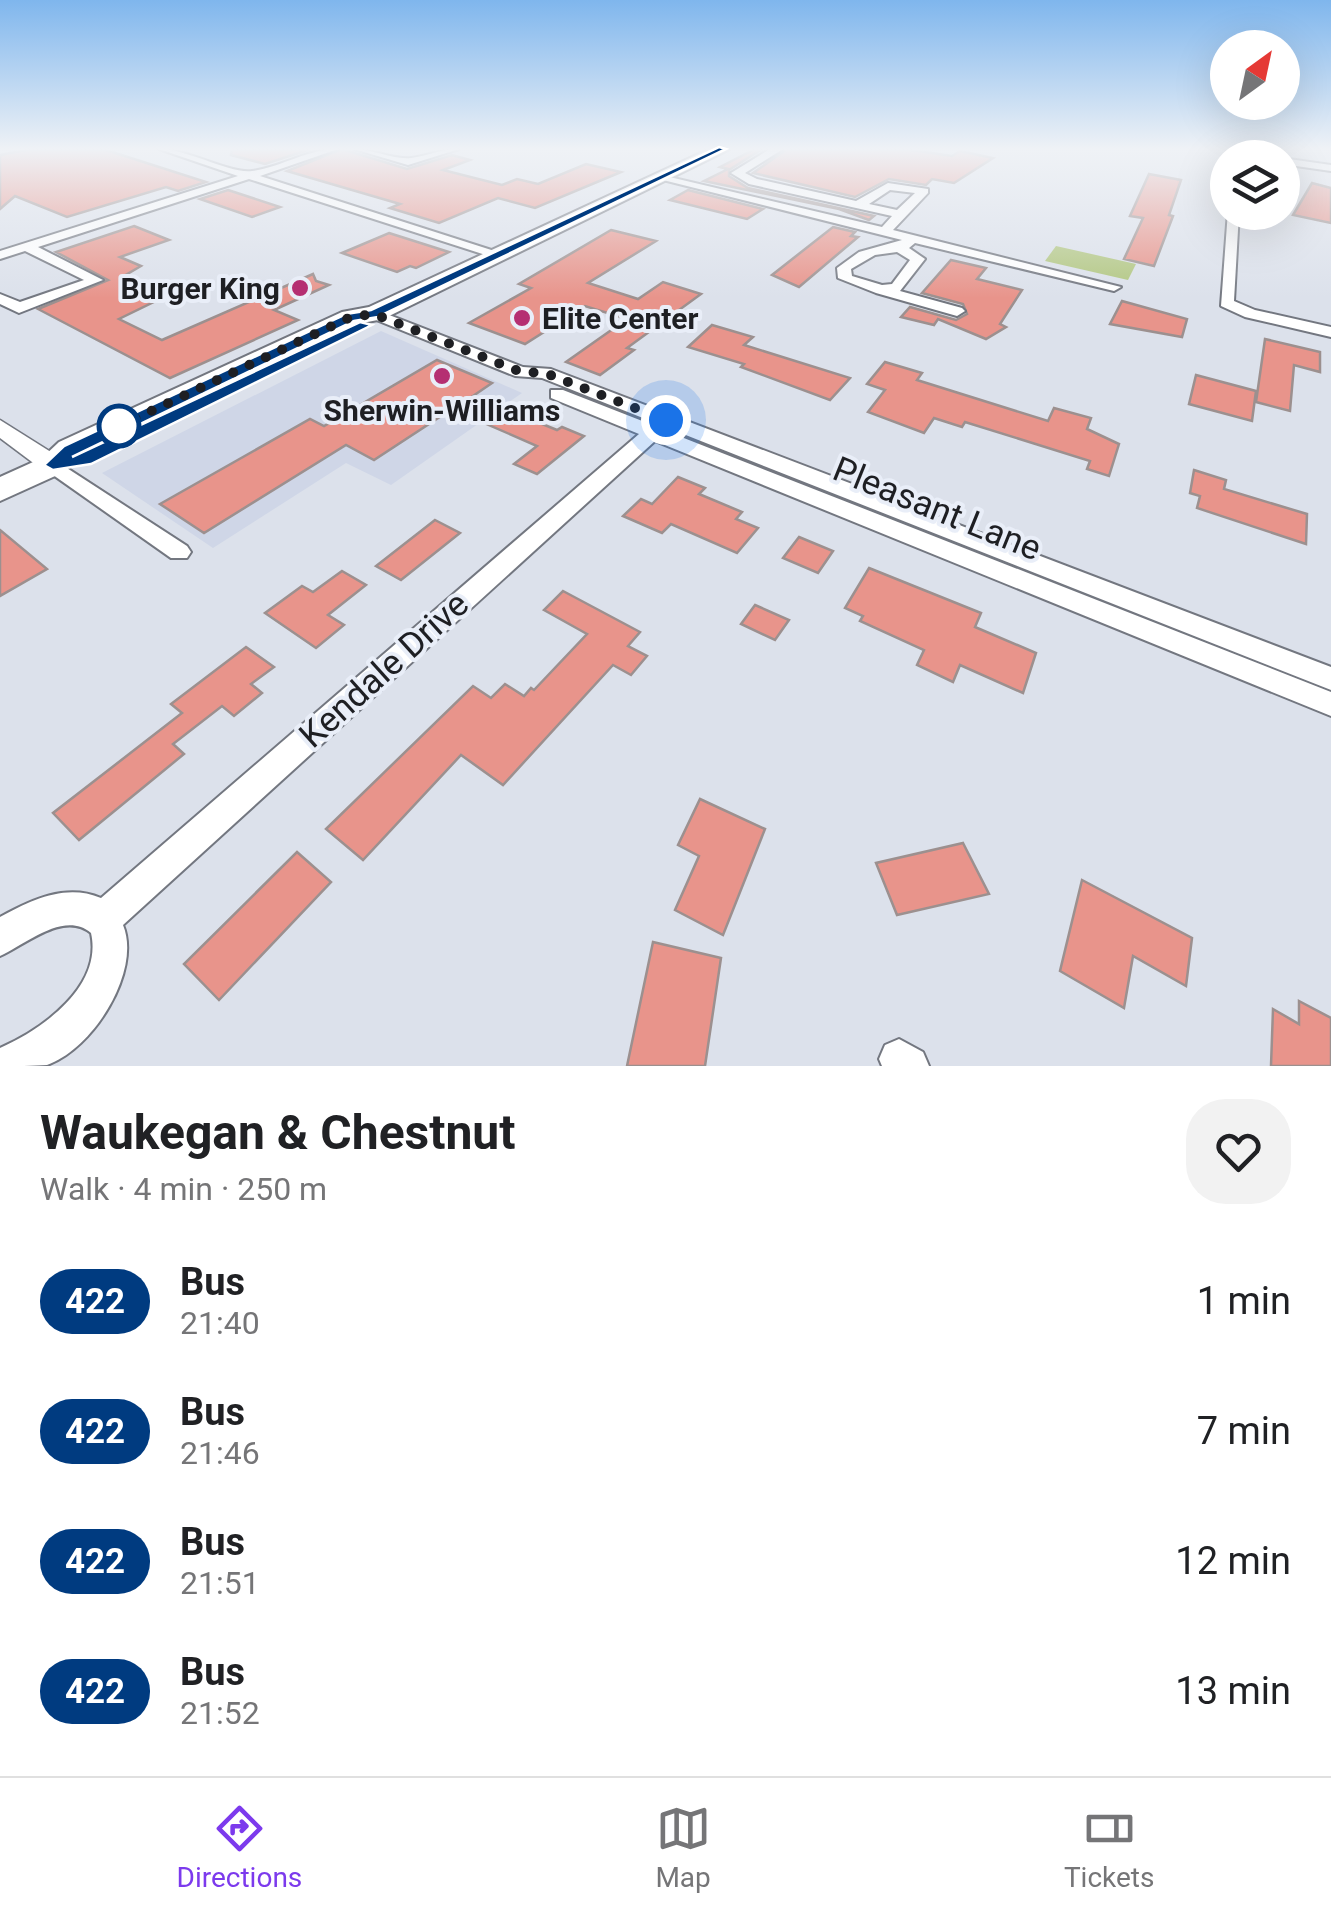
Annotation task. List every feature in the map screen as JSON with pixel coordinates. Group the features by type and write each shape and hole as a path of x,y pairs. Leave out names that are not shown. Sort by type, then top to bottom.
{"main road":[{"path":"0,490 53,465 85,460 143,434 365,325 374,314 618,199"}],"street":[{"path":"0,255 176,199"},
{"path":"321,199 500,255"},
{"path":"751,199 1114,287"},
{"path":"829,199 900,214"},
{"path":"858,205 868,199"},
{"path":"886,230 915,199"},
{"path":"1232,230 1226,303 1250,314 1331,332"},
{"path":"900,248 914,237"},
{"path":"0,298 19,308 96,280 26,246"},
{"path":"881,290 897,287 918,259 900,248 876,248 844,268 845,278 881,290 957,311"},
{"name":"Pleasant Lane","path":"374,314 521,372 531,384 659,426 1222,649 1331,704"},
{"name":"Kendale Drive","path":"102,920 659,426"},
{"path":"0,427 179,552"},
{"name":"Pleasant Lane","path":"1222,649 1331,679"},
{"path":"0,938 44,913 68,908 88,910 102,920 110,937 109,960 100,985 82,1012 58,1037 30,1056 4,1066"}],"shaded area":[{"path":"381,331 522,393 391,485 346,463 213,548 102,473"}],"green space":[{"path":"1056,246 1136,264 1128,280 1045,261"}],"building":[{"path":"22,199 127,199 67,217"},
{"path":"200,199 255,199 280,207 252,217"},
{"path":"382,199 496,199 439,223 390,208 400,204"},
{"path":"501,199 557,199 535,208"},
{"path":"723,199 763,209 747,219 670,200"},
{"path":"790,199 874,216 869,220"},
{"path":"1138,199 1175,199 1169,215 1173,216 1154,266 1124,259 1143,218 1130,216"},
{"path":"1303,199 1331,199 1331,223 1300,216"},
{"path":"134,226 169,240 120,257 141,266 124,276 166,296 119,319 162,340 313,274 316,281 329,285 274,310 298,320 170,378 38,309 108,280 56,252"},
{"path":"833,227 855,232 851,236 858,237 799,287 772,275"},
{"path":"611,230 656,241 588,283 638,299 663,282 701,294 627,348 634,350 600,375 566,362 627,319 585,306 525,344 469,323 531,288 519,284"},
{"path":"389,233 449,252 416,268 410,266 397,272 342,253"},
{"path":"951,260 986,268 977,279 1022,290 1000,324 1006,327 986,339 938,319 934,325 901,317 910,307 956,320 967,314 963,304 922,293"},
{"path":"1122,301 1187,319 1182,337 1110,324"},
{"path":"712,325 753,337 744,345 850,378 830,400 741,367 744,364 688,347"},
{"path":"1265,339 1320,352 1320,372 1294,365 1290,411 1256,402"},
{"path":"437,360 492,383 473,396 557,430 562,427 584,436 537,474 514,464 537,446 452,409 374,460 346,445 204,533 160,504 310,419 324,426"},
{"path":"885,362 922,373 917,380 1048,421 1054,408 1091,418 1087,429 1119,444 1109,476 1087,469 1090,461 965,422 962,427 934,418 924,433 868,412 885,390 867,384"},
{"path":"1196,375 1256,391 1252,421 1189,404"},
{"path":"1194,470 1226,480 1224,489 1307,514 1306,544 1197,508 1200,496 1190,493"},
{"path":"678,477 705,488 699,494 742,512 736,519 758,528 737,553 671,524 662,533 623,516 641,499 652,504"},
{"path":"435,520 460,533 401,580 376,566"},
{"path":"0,530 47,569 0,596"},
{"path":"799,537 833,551 818,573 783,558"},
{"path":"869,568 981,613 975,627 1036,653 1023,693 960,665 953,682 917,665 924,650 860,621 863,616 845,608"},
{"path":"342,571 366,585 328,615 344,625 316,648 265,613 302,586 313,592"},
{"path":"563,591 640,632 628,646 647,656 631,675 613,665 503,785 461,755 363,860 326,829 473,686 491,698 505,684 524,696 531,688 534,690 587,634 544,610"},
{"path":"755,605 789,620 775,640 741,624"},
{"path":"246,647 274,667 251,684 262,693 234,716 222,706 173,744 184,754 79,840 53,813 182,713 171,704"},
{"path":"700,799 765,829 723,935 675,910 699,856 678,845"},
{"path":"963,843 989,894 897,915 876,863"},
{"path":"297,852 331,882 219,1000 184,964"},
{"path":"1082,880 1192,938 1186,986 1133,956 1124,1008 1060,971"},
{"path":"653,942 721,958 705,1066 627,1066"},
{"path":"1299,1001 1331,1018 1331,1066 1271,1066 1273,1009 1299,1024"}],"bus line":[{"name":"422","path":"365,325 85,460 53,465 70,449 351,317 374,314 617,199"}],"place":[{"name":"Burger King","path":"300,288"},
{"name":"Elite Center","path":"522,318"},
{"name":"Sherwin-Williams","path":"442,376"}],"route":[{"path":"119,426 111,430 351,317 374,314 521,372 545,373 666,420"}]}
